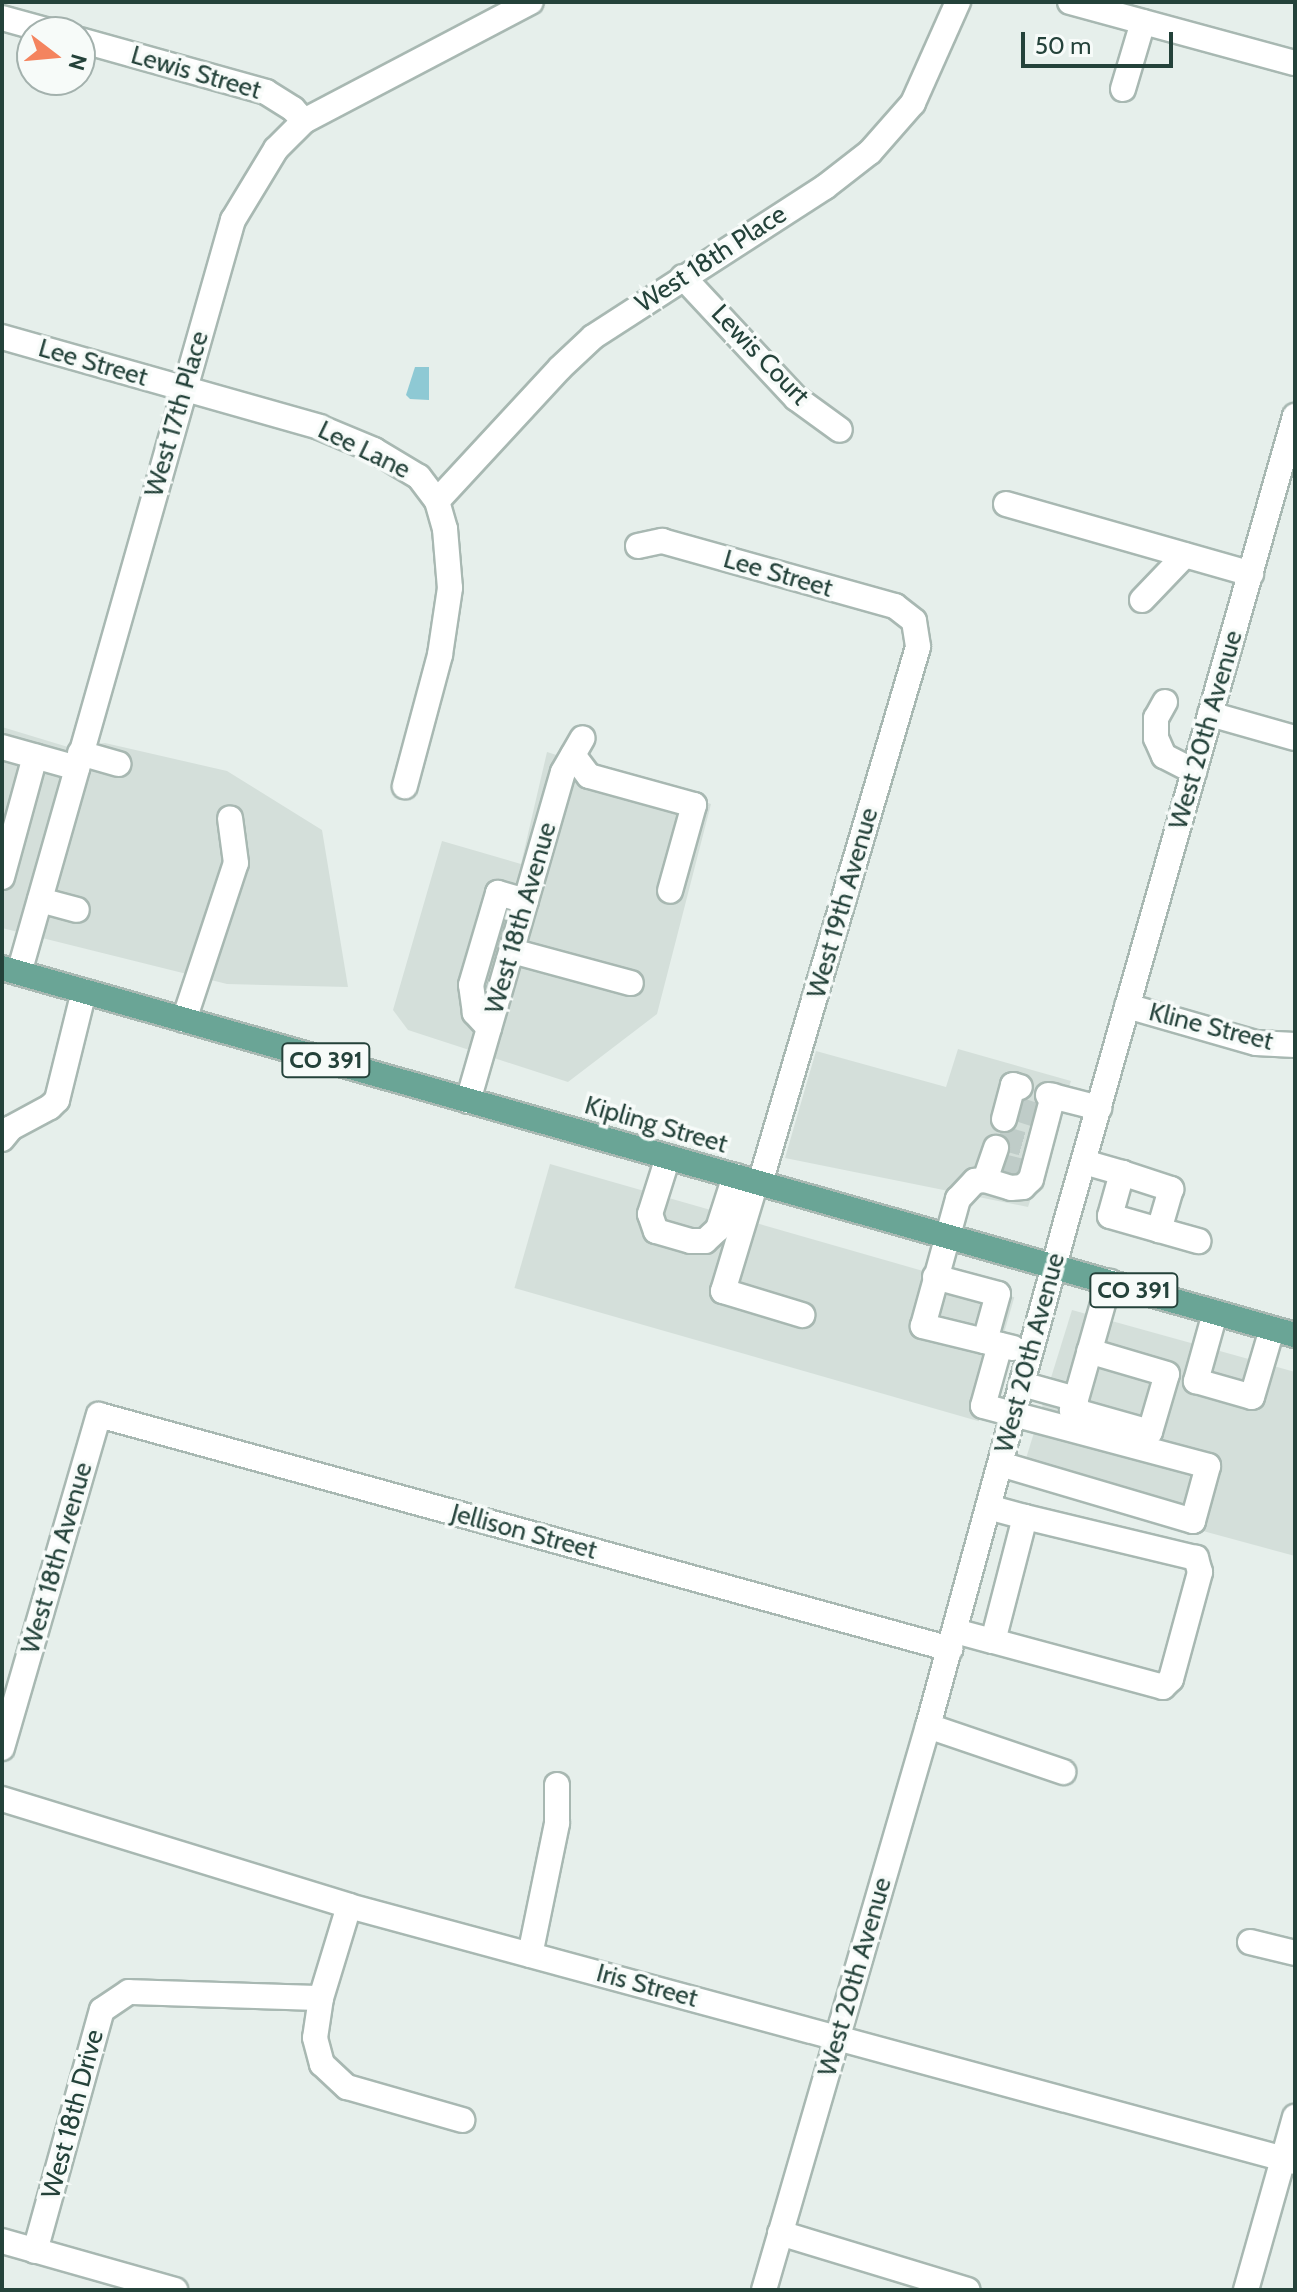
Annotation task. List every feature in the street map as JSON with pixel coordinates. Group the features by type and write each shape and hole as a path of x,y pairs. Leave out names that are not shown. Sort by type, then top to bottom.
{"main road":[{"name":"Kipling Street","path":"10,971 1284,1332"}],"street":[{"name":"West 17th Place","path":"10,971 40,900 233,220 269,160 304,121 531,2"},
{"name":"West 18th Place","path":"437,501 560,368 593,337 825,187 870,152 913,103 958,2"},
{"path":"1070,2 1295,63"},
{"path":"1123,89 1143,22"},
{"name":"Lewis Street","path":"96,44 266,92 286,103 304,121"},
{"name":"Lewis Court","path":"683,277 796,398 840,430"},
{"name":"Lee Street","path":"2,337 183,388"},
{"name":"Lee Lane","path":"183,388 305,422 374,450 419,477 437,501 450,560 447,627 405,786"},
{"name":"West 20th Avenue","path":"764,2290 928,1726 1210,714 1251,574 1288,466 1295,416"},
{"path":"1006,504 1251,574"},
{"name":"Lee Street","path":"638,546 662,541 895,606 914,621"},
{"path":"1142,600 1185,555"},
{"name":"West 19th Avenue","path":"750,1181 918,647 914,621"},
{"path":"1165,702 1156,718 1156,738 1164,756 1194,771"},
{"path":"1210,714 1295,738"},
{"name":"West 18th Avenue","path":"468,1101 563,772 578,746 589,776 694,805 670,891"},
{"path":"2,747 35,756 118,764"},
{"path":"2,877 35,756"},
{"path":"184,1020 236,863 230,818"},
{"path":"10,849 51,860"},
{"path":"489,1028 475,1013 471,985 498,893 526,901"},
{"path":"40,900 77,910"},
{"path":"512,951 631,983"},
{"path":"2,1139 11,1128 57,1100 84,991"},
{"name":"Kline Street","path":"1127,1006 1256,1043 1295,1045"},
{"path":"1031,1352 923,1326 946,1237 958,1199 993,1164 1011,1188 1023,1187 1030,1173 1048,1106 1099,1108"},
{"path":"668,1157 650,1214 656,1231 691,1241 705,1241 718,1229 750,1181"},
{"path":"1084,1162 1171,1189 1159,1230"},
{"path":"1122,1173 1110,1216 1198,1241"},
{"path":"750,1181 723,1291 802,1315"},
{"path":"935,1277 998,1294 983,1406 1208,1466 1193,1521 1000,1464"},
{"path":"1089,1351 1167,1374 1150,1432 1072,1410 1076,1399 1089,1351 1109,1282"},
{"path":"1215,1313 1196,1381 1252,1397 1284,1332"},
{"path":"1022,1384 1076,1399"},
{"name":"West 18th Avenue","path":"2,1748 99,1415"},
{"name":"Jellison Street","path":"99,1415 952,1640 993,1641 1163,1687 1171,1679 1200,1572 1196,1558 1025,1517"},
{"path":"988,1507 1025,1517 993,1641"},
{"path":"928,1726 1063,1772"},
{"path":"530,1955 557,1823 557,1785"},
{"name":"Iris Street","path":"2,1799 349,1906 1289,2161"},
{"path":"349,1906 321,1998 315,2038 322,2064 347,2087 462,2120"},
{"path":"1250,1942 1295,1953"},
{"name":"West 18th Drive","path":"35,2251 102,2010 129,1992 321,1998"},
{"path":"1246,2290 1289,2161 1295,2117"},
{"path":"780,2233 968,2290"},
{"path":"2,2241 175,2290"}],"shaded area":[{"path":"2,727 68,747 105,743 227,771 322,830 348,987 227,984 2,928"},
{"path":"547,752 711,804 657,1014 568,1082 408,1030 393,1010 442,841 521,864"},
{"path":"958,1049 1071,1081 1028,1207 785,1158 816,1051 946,1087"},
{"path":"550,1164 1014,1297 979,1421 514,1288"},
{"path":"1072,1310 1295,1372 1295,1556 1019,1481"}],"water":[{"path":"415,367 429,367 429,400 410,399 406,395"}],"tunnel":[{"path":"1014,1108 1042,1117"},
{"path":"999,1137 1034,1147"},
{"path":"998,1165 1027,1172"}]}
